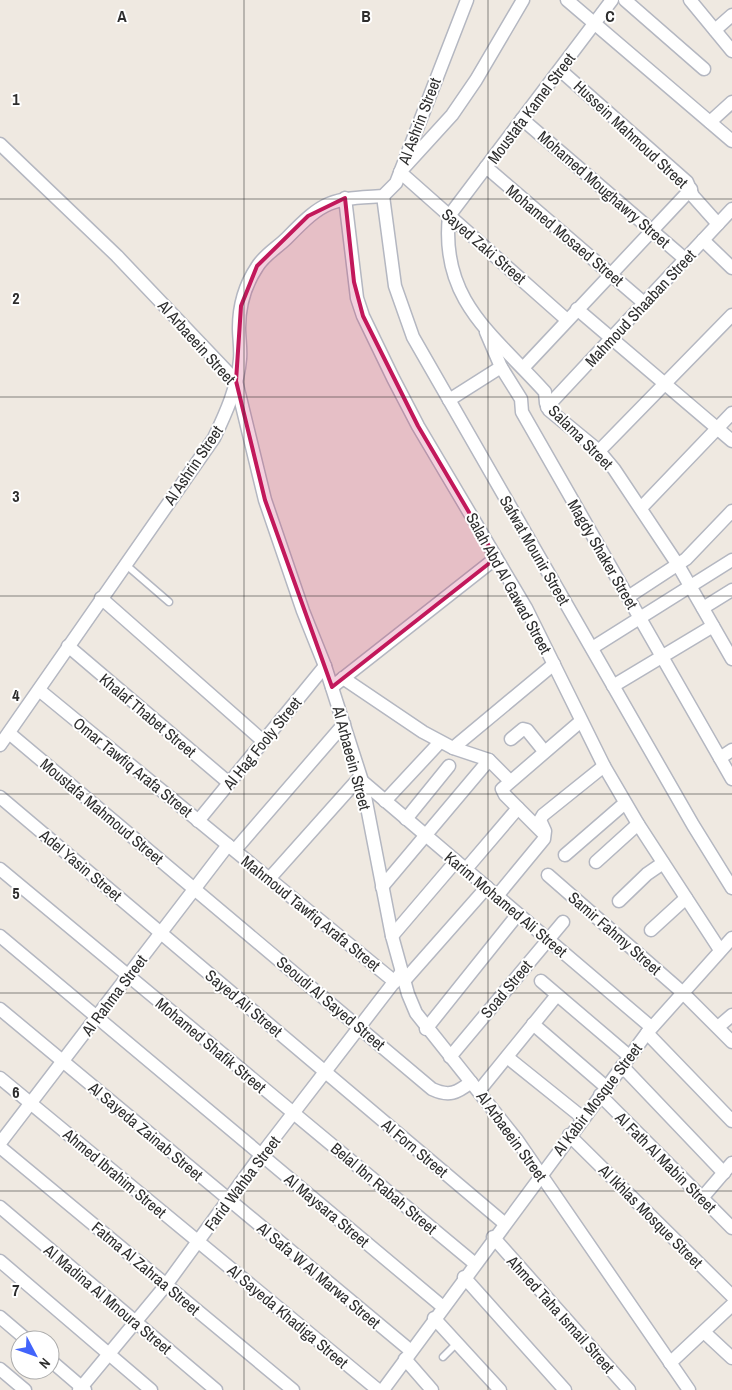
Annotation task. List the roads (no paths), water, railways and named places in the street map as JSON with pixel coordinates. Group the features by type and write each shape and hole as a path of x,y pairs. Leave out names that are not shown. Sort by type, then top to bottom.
{"street":[{"name":"Al Ashrin Street","path":"0,746 101,598 214,438 227,412 236,381 240,358 239,329 241,306 248,283 257,266 319,207 345,198 383,196 396,183 467,0"},
{"path":"400,172 452,115 476,80 523,0"},
{"path":"567,0 732,141"},
{"name":"Moustafa Kamel Street","path":"449,216 612,0"},
{"path":"625,0 704,69"},
{"path":"690,0 732,51"},
{"path":"715,30 732,15"},
{"name":"Hussein Mahmoud Street","path":"560,70 687,182 693,196 718,224"},
{"path":"710,122 732,102"},
{"name":"Mohamed Moughawry Street","path":"522,119 685,259"},
{"name":"Al Arbaeein Street","path":"0,144 117,256 236,381 268,509 303,611 325,666 361,779 400,978 416,1013 426,1029 475,1086 540,1174 688,1390"},
{"name":"Mohamed Mosaed Street","path":"486,167 644,303"},
{"name":"Sayed Zaki Street","path":"400,172 567,320"},
{"path":"523,368 691,189"},
{"name":"Safwat Mounir Street","path":"383,196 396,286 402,311 413,337 613,686 732,888"},
{"name":"Salah Abd Al Gawad Street","path":"345,198 354,282 363,316 418,426 526,608 604,766 638,824 720,950"},
{"name":"Mahmoud Shaaban Street","path":"547,407 732,209"},
{"name":"Salama Street","path":"449,216 446,240 455,284 471,311 546,392 547,407 599,451 614,469 678,565 732,659"},
{"path":"702,240 732,268"},
{"path":"577,310 732,440"},
{"path":"599,451 732,315"},
{"name":"Magdy Shaker Street","path":"484,327 501,367 521,399 522,412 732,779"},
{"path":"449,400 501,367"},
{"path":"640,508 732,413"},
{"path":"628,597 678,565 730,517"},
{"path":"332,687 496,558"},
{"path":"592,648 732,560"},
{"path":"703,608 732,590"},
{"path":"101,598 263,741"},
{"path":"613,686 713,626"},
{"name":"Khalaf Thabet Street","path":"68,646 229,783"},
{"path":"453,748 554,664"},
{"name":"Al Hag Fooly Street","path":"198,821 325,666"},
{"path":"343,678 440,742 489,760 510,781"},
{"name":"Omar Tawfiq Arafa Street","path":"39,690 231,848"},
{"path":"545,836 502,792 510,781 581,721"},
{"name":"Al Rahma Street","path":"0,1145 195,889 344,724"},
{"path":"511,739 523,729 527,730 544,752"},
{"name":"Moustafa Mahmoud Street","path":"9,733 195,889"},
{"path":"385,801 440,742"},
{"path":"720,758 732,750"},
{"path":"382,887 489,760"},
{"path":"406,819 449,766"},
{"path":"545,836 540,820 542,815 604,766"},
{"path":"269,879 361,779"},
{"name":"Karim Mohamed Ali Street","path":"361,779 548,939 649,1030 732,1121"},
{"name":"Adel Yasin Street","path":"0,797 161,933"},
{"path":"566,855 626,803"},
{"path":"392,936 518,808"},
{"path":"596,862 638,824"},
{"path":"497,896 545,836"},
{"name":"Mahmoud Tawfiq Arafa Street","path":"231,848 400,978"},
{"path":"618,901 639,880 663,863"},
{"name":"Mohamed Shafik Street","path":"0,869 294,1113"},
{"name":"Samir Fahmy Street","path":"548,875 682,992 732,1042"},
{"name":"Farid Wahba Street","path":"82,1389 166,1285 261,1155 360,1027 400,978 487,887"},
{"name":"Seoudi Al Sayed Street","path":"195,889 432,1089 440,1093 450,1095 475,1086 507,1057 557,996"},
{"path":"650,930 686,898"},
{"path":"426,1029 518,914"},
{"name":"Soad Street","path":"450,1057 563,922"},
{"name":"Sayed Ali Street","path":"161,933 326,1072"},
{"name":"Al Maysara Street","path":"0,936 443,1307"},
{"name":"Al Kabir Mosque Street","path":"383,1390 464,1277 625,1061 682,992 732,938"},
{"path":"541,981 625,1061 728,1168 702,1198"},
{"name":"Al Sayeda Zainab Street","path":"0,1010 228,1199"},
{"path":"718,1027 732,1015"},
{"name":"Al Fath Al Mabin Street","path":"533,1024 603,1091 732,1228"},
{"path":"507,1057 583,1118"},
{"name":"Al Forn Street","path":"326,1072 504,1223"},
{"name":"Ahmed Ibrahim Street","path":"0,1078 198,1242"},
{"name":"Belal Ibn Rabah Street","path":"294,1113 474,1264"},
{"name":"Al Ikhlas Mosque Street","path":"569,1135 732,1296"},
{"name":"Fatma Al Zahraa Street","path":"0,1145 292,1390"},
{"name":"Al Safa W Al Marwa Street","path":"228,1199 408,1355 432,1390"},
{"name":"Al Madina Al Mnoura Street","path":"0,1207 135,1324 216,1390"},
{"name":"Ahmed Taha Ismail Street","path":"494,1238 628,1390"},
{"name":"Al Sayeda Khadiga Street","path":"198,1242 378,1390"},
{"path":"0,1261 151,1390"},
{"path":"464,1277 565,1390"},
{"path":"670,1364 732,1305"},
{"path":"0,1317 15,1330"},
{"path":"434,1318 500,1390"},
{"path":"704,1332 732,1358"},
{"path":"0,1369 24,1390"},
{"path":"60,1369 82,1389"}],"lane":[{"path":"125,564 169,602"},
{"path":"443,1357 457,1343"}]}
